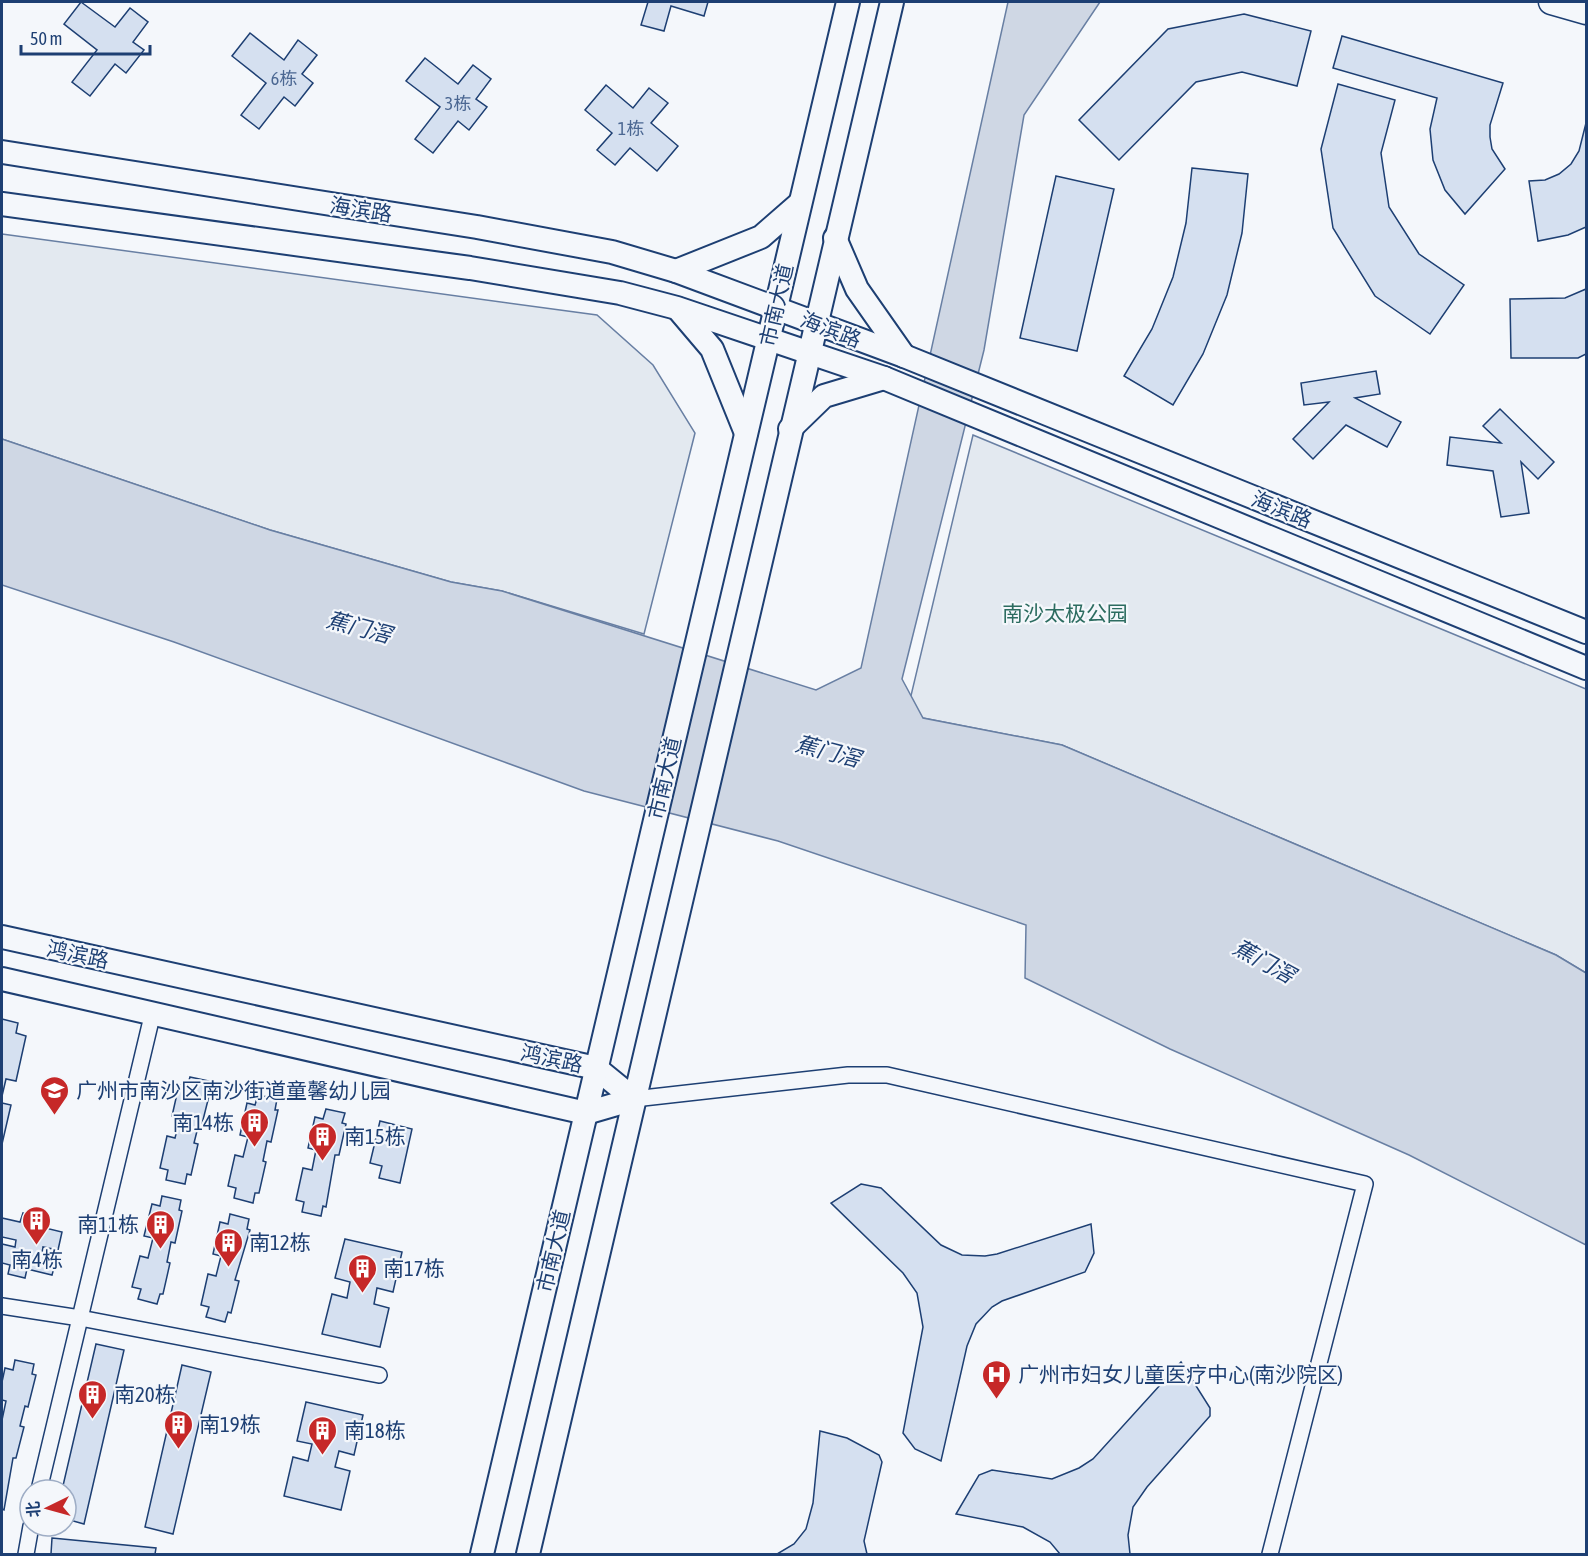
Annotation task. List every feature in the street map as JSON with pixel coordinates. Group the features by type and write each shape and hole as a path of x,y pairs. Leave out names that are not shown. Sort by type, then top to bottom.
{"main road":[{"path":"1551,2 1587,12"}],"street":[{"name":"市南大道","path":"482,1554 848,2"},
{"name":"市南大道","path":"528,1554 766,530 892,2"},
{"name":"海滨路","path":"2,152 477,227 612,252 676,271 904,356 1587,632"},
{"path":"676,271 761,237 800,203"},
{"name":"海滨路","path":"2,204 470,268 620,294 677,308 884,378 1587,668"},
{"path":"836,238 857,289 904,356"},
{"path":"677,308 712,349 746,433"},
{"path":"790,429 824,396 884,378"},
{"name":"鸿滨路","path":"2,937 596,1068 634,1099"},
{"name":"鸿滨路","path":"2,979 586,1113 634,1099"},
{"path":"42,1478 153,1012"},
{"path":"634,1099 848,1075 887,1075 1365,1184 1270,1554"},
{"path":"2,1306 81,1318 378,1375"},
{"path":"26,1554 29,1538"}],"green space":[{"path":"2,234 597,315 653,365 695,433 644,634 502,591 451,582 270,530 2,439"},
{"name":"南沙太极公园","path":"973,435 1586,689 1586,973 1556,955 1062,745 923,718 909,704"}],"water":[{"name":"蕉门滘","path":"1008,2 1100,2 1024,115 984,350 902,679 923,718 1062,745 1556,955 1586,973 1586,1245 1409,1155 1170,1049 1025,978 1026,925 778,841 584,791 174,642 2,585 2,439 270,530 451,582 502,591 816,690 861,668"}],"building":[{"path":"81,2 115,27 130,8 148,22 133,42 144,50 126,73 115,64 90,96 72,82 97,50 64,24"},
{"path":"648,2 708,2 704,16 671,6 664,31 641,25"},
{"path":"1244,14 1311,31 1297,86 1242,72 1196,82 1119,160 1079,120 1168,29"},
{"path":"250,33 284,60 298,40 317,55 302,74 313,83 295,106 284,97 259,129 241,115 266,83 232,56"},
{"path":"1342,36 1503,83 1490,125 1490,137 1492,149 1505,169 1465,214 1445,190 1433,160 1430,129 1437,98 1333,68"},
{"path":"425,58 458,84 473,65 491,79 476,99 487,107 469,130 458,121 433,153 415,139 440,107 406,81"},
{"path":"1338,84 1395,100 1381,153 1389,207 1419,254 1464,285 1430,334 1375,296 1333,228 1321,149"},
{"path":"606,85 633,108 649,88 668,103 651,123 678,146 657,171 630,148 615,165 597,150 612,133 585,110"},
{"path":"1586,123 1586,227 1568,235 1538,241 1529,181 1545,180 1559,174 1571,164 1579,151"},
{"path":"1192,168 1248,174 1242,233 1227,295 1203,354 1173,405 1124,376 1152,329 1173,277 1186,223"},
{"path":"1056,176 1114,189 1077,351 1020,338"},
{"path":"1586,289 1586,354 1578,358 1511,358 1510,299 1565,298"},
{"path":"1376,371 1380,394 1355,398 1401,422 1387,447 1346,425 1313,459 1293,439 1329,402 1304,405 1301,383"},
{"path":"1500,409 1554,462 1538,479 1521,462 1529,513 1501,517 1493,471 1447,465 1450,437 1501,443 1483,426"},
{"path":"2,1019 18,1023 16,1033 26,1036 16,1081 6,1079 2,1096"},
{"path":"190,1077 209,1081 206,1091 210,1092 202,1124 199,1123 194,1143 198,1144 191,1175 187,1174 185,1184 166,1180 168,1170 160,1168 167,1136 175,1138 180,1118 172,1116 179,1085 187,1087"},
{"name":"南14栋","path":"258,1095 277,1099 275,1110 278,1110 271,1142 267,1141 263,1161 266,1162 259,1193 255,1193 253,1203 234,1198 236,1188 228,1186 235,1155 243,1157 248,1137 240,1135 247,1103 255,1105"},
{"path":"2,1103 11,1105 2,1144"},
{"name":"南15栋","path":"326,1109 345,1113 342,1123 346,1124 339,1155 335,1155 326,1207 323,1206 321,1216 302,1212 304,1202 296,1200 303,1168 312,1170 316,1150 308,1148 315,1117 323,1119"},
{"path":"380,1121 412,1129 400,1183 379,1178 382,1166 370,1163"},
{"path":"861,1184 881,1188 941,1245 962,1255 997,1254 1091,1224 1094,1253 1085,1272 1002,1301 992,1307 976,1324 967,1346 941,1461 915,1449 903,1433 923,1327 917,1293 903,1273 831,1203"},
{"name":"南11栋","path":"162,1196 181,1200 179,1210 182,1211 175,1243 171,1242 167,1262 170,1263 163,1294 160,1294 157,1304 138,1299 141,1289 132,1287 140,1256 148,1258 153,1238 144,1236 152,1204 160,1206"},
{"name":"南4栋","path":"23,1213 40,1217 37,1226 62,1232 58,1250 43,1247 42,1253 57,1257 52,1275 27,1269 25,1278 8,1274 10,1265 2,1263 2,1244 15,1247 16,1240 2,1237 2,1218 20,1222"},
{"name":"南12栋","path":"230,1214 249,1219 247,1229 250,1230 235,1280 239,1281 231,1313 228,1312 225,1322 206,1317 209,1307 201,1305 208,1274 216,1276 221,1256 213,1254 220,1222 228,1224"},
{"name":"南17栋","path":"345,1239 402,1252 393,1292 377,1288 374,1304 389,1308 380,1347 322,1334 332,1294 347,1298 350,1282 335,1278"},
{"name":"南20栋","path":"96,1344 124,1350 84,1524 78,1522 78,1478 65,1478"},
{"path":"15,1360 34,1364 32,1374 36,1375 28,1407 25,1406 20,1426 24,1427 16,1458 13,1458 4,1510 2,1509 2,1420 6,1401 2,1400 2,1382 5,1368 13,1370"},
{"path":"1181,1362 1210,1408 1210,1416 1147,1487 1133,1507 1128,1535 1130,1554 1060,1554 1050,1542 1023,1527 956,1514 979,1475 992,1470 1052,1479 1079,1468 1093,1459"},
{"name":"南19栋","path":"182,1365 211,1372 173,1534 145,1527"},
{"name":"南18栋","path":"306,1402 363,1415 354,1455 339,1451 335,1467 350,1471 341,1510 284,1496 293,1457 308,1461 312,1444 297,1441"},
{"path":"820,1431 847,1438 879,1455 882,1462 864,1541 867,1554 777,1554 794,1544 806,1529 813,1503"},
{"path":"52,1538 156,1548 155,1554 51,1554"}],"place":[{"name":"广州市南沙区南沙街道童馨幼儿园","path":"55,1116"},
{"name":"南14栋","path":"255,1148"},
{"name":"南15栋","path":"323,1162"},
{"name":"南4栋","path":"37,1246"},
{"name":"南11栋","path":"160,1250"},
{"name":"南12栋","path":"228,1268"},
{"name":"南17栋","path":"362,1294"},
{"name":"广州市妇女儿童医疗中心(南沙院区)","path":"997,1400"},
{"name":"南20栋","path":"93,1420"},
{"name":"南19栋","path":"178,1450"},
{"name":"南18栋","path":"323,1456"}]}
